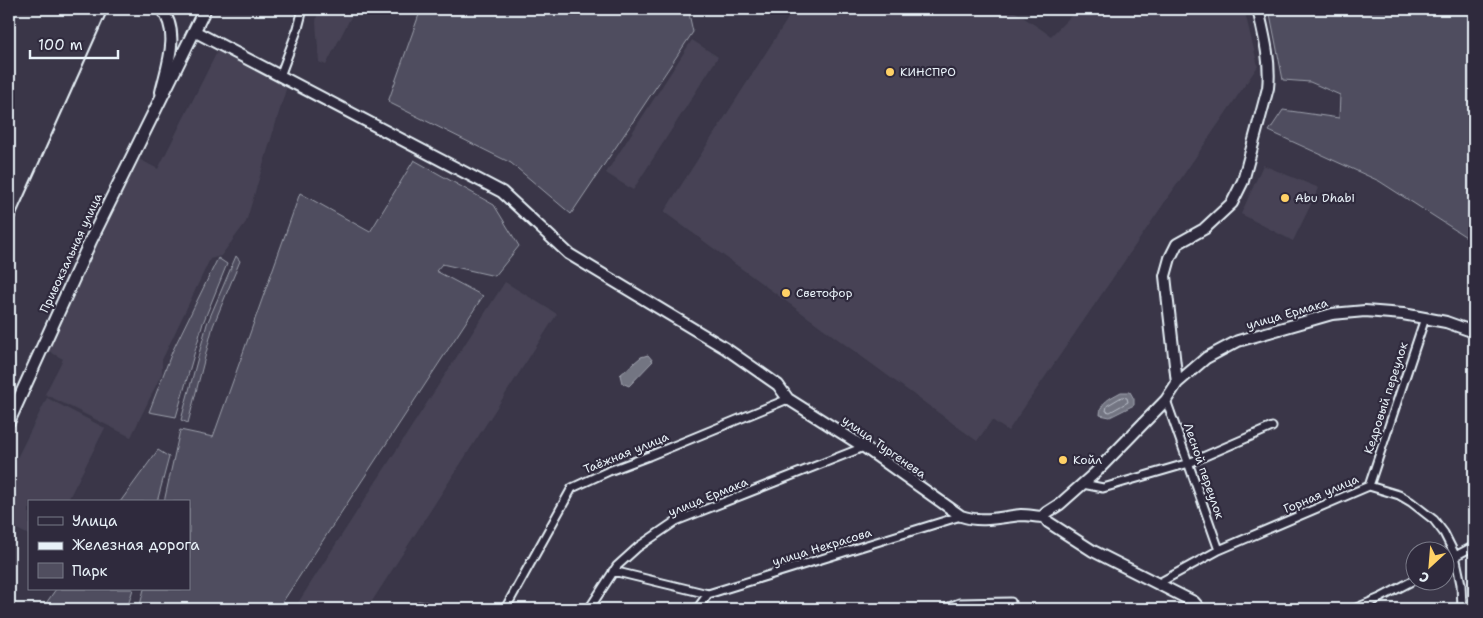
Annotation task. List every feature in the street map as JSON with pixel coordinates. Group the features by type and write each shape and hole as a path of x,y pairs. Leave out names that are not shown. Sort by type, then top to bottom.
{"main road":[{"name":"Привокзальная улица","path":"9,421 91,240 205,9"}],"street":[{"path":"160,98 172,34 168,20 161,9"},
{"path":"280,76 303,9"},
{"path":"1178,383 1165,276 1170,258 1177,244 1204,229 1232,202 1243,182 1270,74 1264,32 1258,9"},
{"name":"улица Тургенева","path":"194,31 502,192 569,254 725,348 778,385 788,399 864,448 961,516 985,520 1023,515 1045,518"},
{"name":"улица Ермака","path":"1045,518 1046,513 1083,484 1166,400 1178,383 1206,358 1238,341 1332,314 1366,310 1403,314 1446,322 1474,332"},
{"name":"Кедровый переулок","path":"1369,486 1425,318"},
{"name":"Таёжная улица","path":"506,609 572,488 609,471 788,399"},
{"name":"Лесной переулок","path":"1166,400 1219,550"},
{"path":"1083,484 1103,488 1189,463 1272,427"},
{"name":"улица Ермака","path":"590,609 613,571 638,547 676,521 864,448"},
{"name":"Горная улица","path":"1157,584 1219,550 1369,486 1398,495 1419,507 1434,520 1448,540"},
{"name":"улица Некрасова","path":"708,594 961,516"},
{"path":"1045,518 1048,522 1093,551 1194,602 1200,609"},
{"path":"1456,555 1474,546"},
{"name":"Горная улица","path":"1456,560 1461,584 1462,609"},
{"path":"613,571 708,594 697,609"},
{"path":"1354,609 1406,584"},
{"path":"944,609 959,603 1011,602"}],"shaded area":[{"path":"318,9 355,9 326,65 319,62 316,22"},
{"path":"794,9 1011,9 1051,36 1078,9 1244,9 1258,66 1008,431 992,420 977,441 664,212"},
{"path":"692,40 718,57 633,190 606,173"},
{"path":"218,50 287,86 246,222 221,256 210,259 162,360 162,373 131,437 45,394 63,359 45,349 112,206 139,159 158,169"},
{"path":"1263,165 1319,188 1293,241 1241,214"},
{"path":"505,282 557,314 367,609 294,609"},
{"path":"47,398 105,428 68,500 28,500 28,534 9,525 9,474"}],"green space":[{"path":"421,9 688,9 693,32 571,214 511,163 388,102"},
{"path":"1269,9 1474,9 1474,242 1379,181 1269,131 1283,110 1339,118 1340,95 1310,82 1283,80"},
{"path":"414,160 494,205 519,246 495,276 442,264 436,271 483,296 278,609 139,609 144,590 190,590 190,500 164,500 180,430 213,437 300,193 370,232"},
{"path":"236,256 240,261 213,326 188,423 181,420 207,324"},
{"path":"218,258 227,264 203,323 176,417 149,412 172,352"},
{"path":"158,450 169,457 158,500 121,500"},
{"path":"55,590 133,590 127,609 42,609"},
{"path":"418,601 427,602 426,609 407,609"}],"water":[{"path":"648,355 653,361 629,386 622,383 620,375 641,357"},
{"path":"1121,392 1130,392 1134,399 1134,405 1110,417 1100,415 1104,404"}],"railway":[{"path":"9,230 108,9"}],"place":[{"name":"КИНСПРО","path":"890,72"},
{"name":"Abu Dhabi","path":"1285,198"},
{"name":"Светофор","path":"786,293"},
{"name":"Койл","path":"1063,460"}]}
